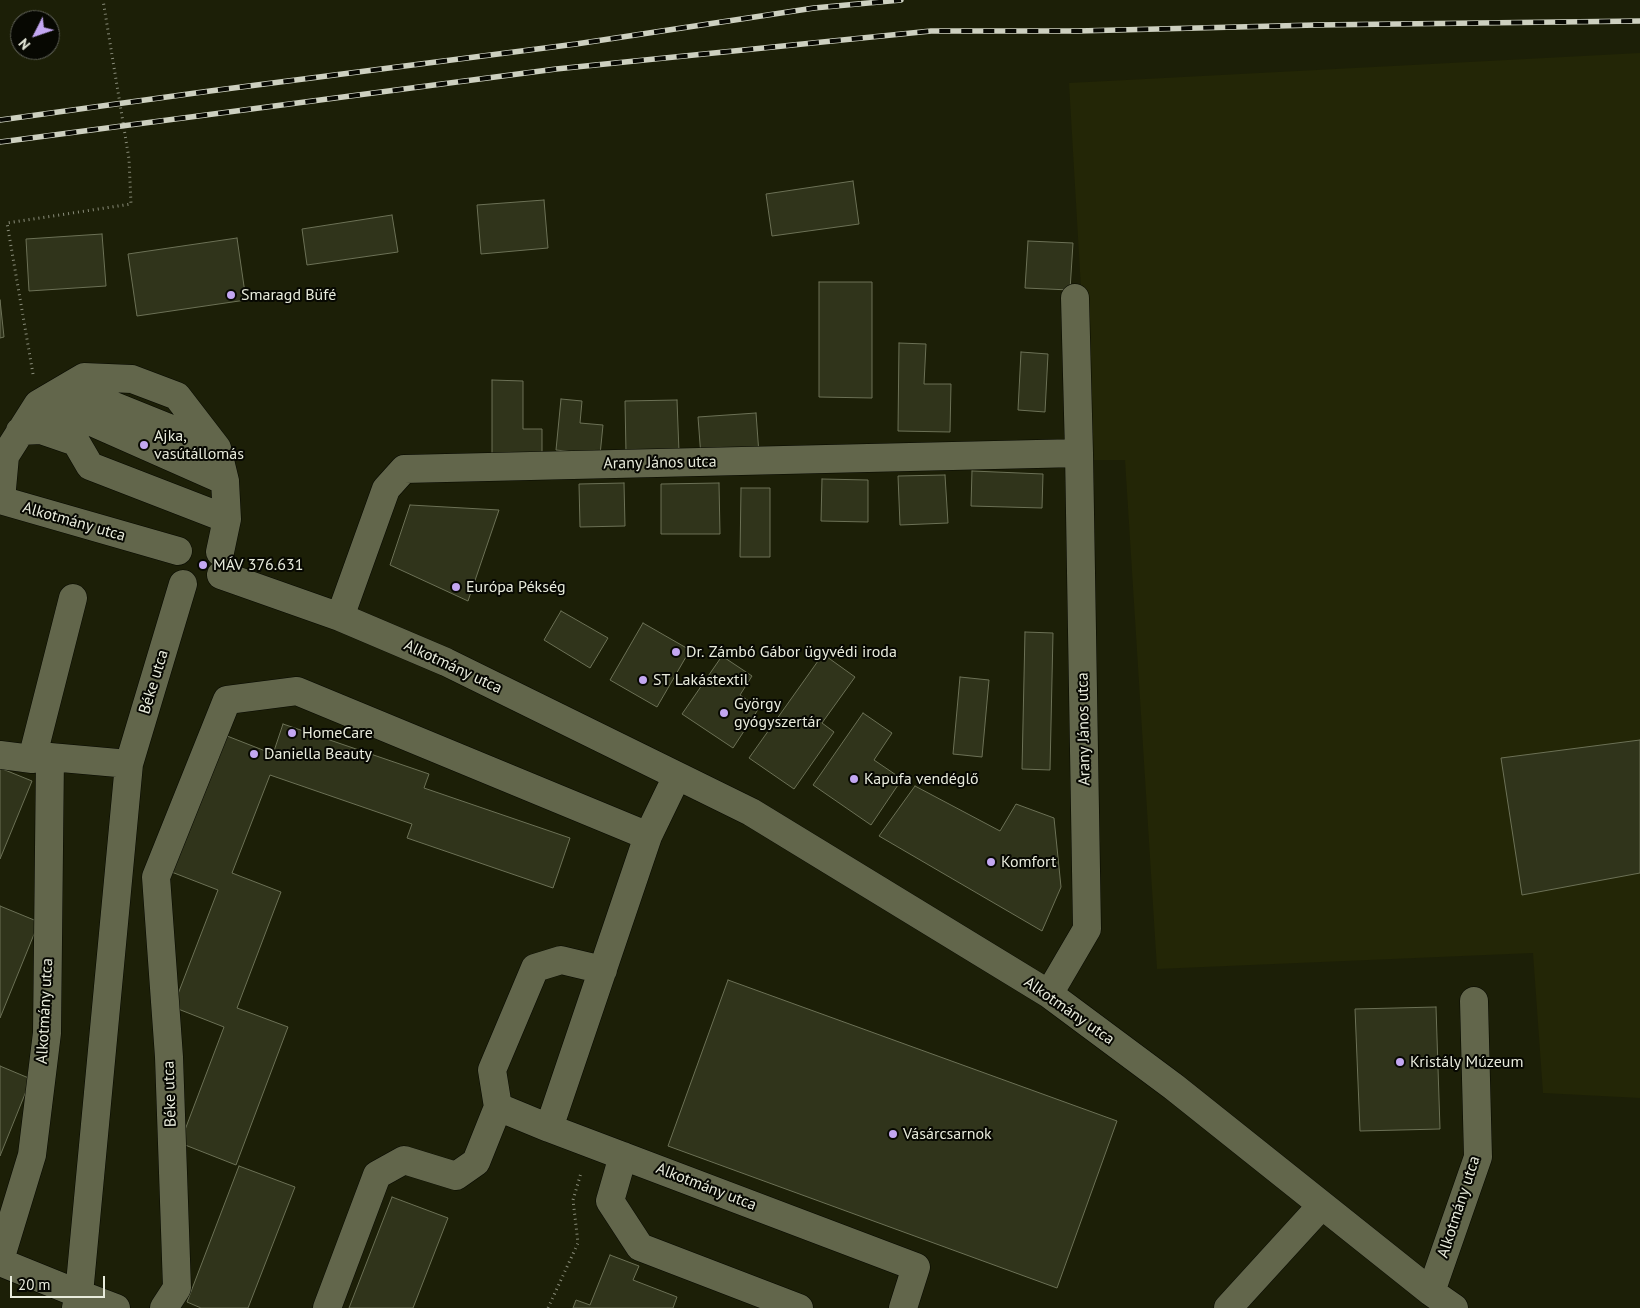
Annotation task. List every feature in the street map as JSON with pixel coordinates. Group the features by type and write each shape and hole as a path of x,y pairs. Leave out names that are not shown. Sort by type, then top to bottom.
{"street":[{"name":"Arany János utca","path":"1049,994 1087,929 1075,298"},
{"path":"1,500 5,456 38,404 84,377 132,380 176,396 217,448 225,481 227,519 221,563 216,582 202,590 193,590 178,579 174,566 178,552 192,543 202,541 216,546 221,563"},
{"path":"20,431 69,412 225,481"},
{"path":"20,431 41,430 76,442 90,466 227,519"},
{"name":"Arany János utca","path":"340,617 386,489 404,469 1079,453"},
{"name":"Alkotmány utca","path":"1,500 178,552"},
{"name":"Alkotmány utca","path":"221,563 340,617 446,662 751,812 1049,994 1174,1087 1431,1292 1454,1308"},
{"name":"Béke utca","path":"77,1301 129,764 183,584"},
{"name":"Alkotmány utca","path":"73,598 41,758 47,1033 32,1155 0,1261 77,1301"},
{"name":"Béke utca","path":"164,1308 177,1288 169,1057 156,877 227,700 297,691 648,836"},
{"path":"0,755 129,764"},
{"path":"549,1128 648,836 678,776"},
{"path":"119,870 156,877"},
{"path":"327,1308 377,1175 404,1160 456,1176 476,1162 498,1107 492,1070 535,968 561,960 603,970"},
{"name":"Alkotmány utca","path":"1431,1292 1478,1157 1474,1001"},
{"name":"Alkotmány utca","path":"498,1107 589,1144 916,1267 903,1308"},
{"path":"623,1156 610,1201 640,1247 799,1308"},
{"path":"1228,1308 1322,1205"},
{"path":"77,1301 116,1308"}],"path":[{"path":"38,404 7,223 131,204 129,159 103,0"},
{"path":"548,1308 578,1243 573,1200 589,1144"}],"shaded area":[{"path":"1640,53 1640,1098 1543,1093 1533,953 1157,969 1125,460 1091,460 1069,83"}],"building":[{"path":"853,181 859,224 772,236 766,194"},
{"path":"544,200 548,248 481,254 477,205"},
{"path":"392,215 398,252 307,265 302,229"},
{"path":"102,234 106,286 29,291 26,239"},
{"path":"237,238 246,300 137,316 128,254"},
{"path":"1028,241 1073,243 1070,290 1025,288"},
{"path":"819,282 872,282 872,398 819,397"},
{"path":"0,300 4,337 0,338"},
{"path":"899,343 926,344 924,384 951,384 950,432 898,431"},
{"path":"1021,352 1048,354 1045,412 1018,410"},
{"path":"492,380 523,381 523,429 542,429 542,463 492,463"},
{"path":"561,399 582,401 580,423 603,425 600,455 556,450"},
{"path":"677,400 679,452 626,453 625,401"},
{"path":"756,413 759,454 701,457 698,417"},
{"path":"972,471 1043,474 1042,508 971,506"},
{"path":"945,475 948,523 900,525 898,476"},
{"path":"822,479 868,480 868,522 821,521"},
{"path":"624,483 625,526 580,527 579,484"},
{"path":"719,483 720,534 661,534 661,484"},
{"path":"741,488 770,488 770,557 740,557"},
{"path":"410,505 499,510 468,601 390,565"},
{"path":"561,611 608,638 590,668 544,640"},
{"path":"643,623 690,650 657,707 610,680"},
{"path":"1025,632 1053,633 1050,770 1022,769"},
{"path":"823,654 855,677 822,723 834,732 794,789 749,758"},
{"path":"722,656 752,676 740,695 759,708 733,748 682,714"},
{"path":"960,677 989,680 982,757 953,754"},
{"path":"863,713 892,733 874,760 902,779 871,825 813,785"},
{"path":"283,724 429,774 424,788 570,838 553,888 407,838 412,824 270,775 232,873 281,892 237,1008 288,1027 236,1165 180,1143 224,1027 173,1007 218,890 169,871 222,734 273,754"},
{"path":"1640,740 1640,873 1522,895 1501,758"},
{"path":"0,768 32,781 0,859"},
{"name":"Komfort","path":"915,786 1000,831 1016,804 1054,818 1061,887 1042,931 879,836"},
{"path":"0,906 39,922 0,1018"},
{"name":"Vásárcsarnok","path":"728,980 1117,1121 1057,1288 668,1146"},
{"path":"1436,1007 1440,1129 1360,1131 1355,1009"},
{"path":"0,1066 31,1079 0,1156"},
{"path":"239,1166 295,1187 248,1308 201,1308 187,1302"},
{"path":"392,1197 448,1218 413,1308 349,1308"},
{"path":"610,1255 639,1266 633,1280 677,1297 673,1308 573,1308 576,1300 590,1305"}],"railway":[{"path":"0,120 576,44 814,8 901,0"},
{"path":"0,142 556,69 931,31 1078,31 1316,25 1640,21"}],"place":[{"name":"Smaragd Büfé","path":"231,295"},
{"name":"Ajka, vasútállomás","path":"144,445"},
{"name":"MÁV 376.631","path":"203,565"},
{"name":"Európa Pékség","path":"456,587"},
{"name":"Dr. Zámbó Gábor ügyvédi iroda","path":"676,652"},
{"name":"ST Lakástextil","path":"643,680"},
{"name":"György gyógyszertár","path":"724,713"},
{"name":"HomeCare","path":"292,733"},
{"name":"Daniella Beauty","path":"254,754"},
{"name":"Kapufa vendéglő","path":"854,779"},
{"name":"Komfort","path":"991,862"},
{"name":"Kristály Múzeum","path":"1400,1062"},
{"name":"Vásárcsarnok","path":"893,1134"}]}
